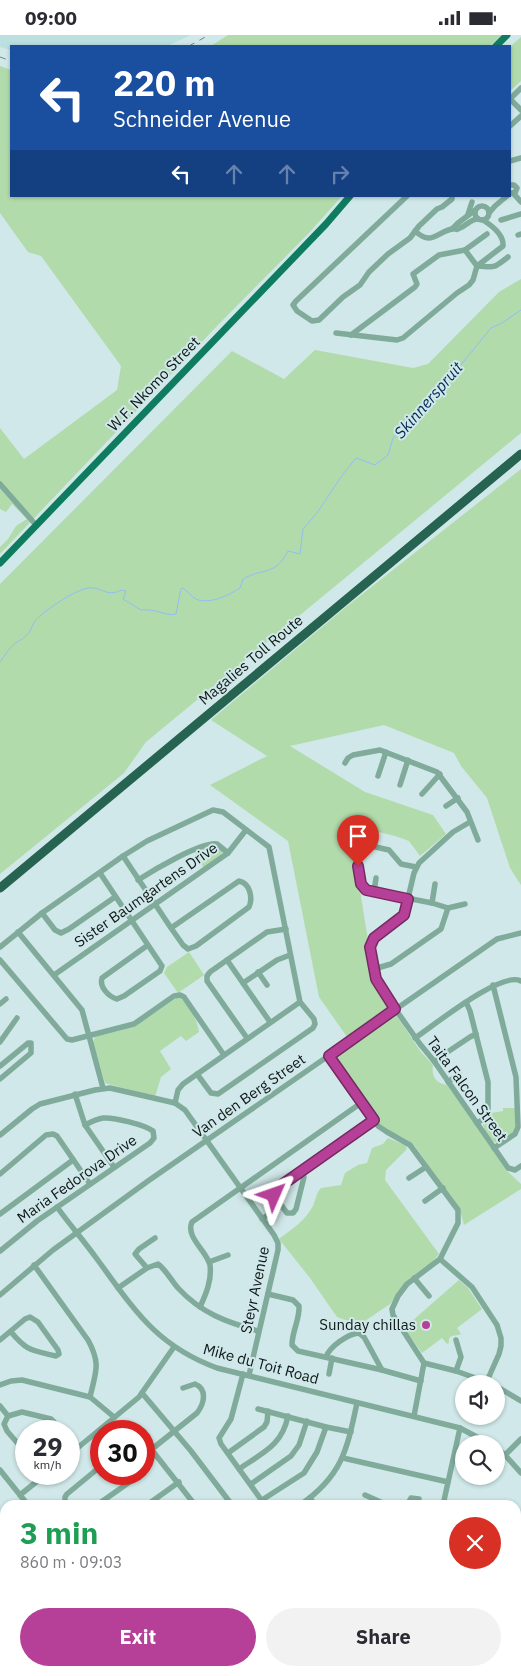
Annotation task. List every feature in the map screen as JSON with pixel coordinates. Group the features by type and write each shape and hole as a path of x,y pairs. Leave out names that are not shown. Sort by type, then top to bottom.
{"highway":[{"name":"Magalies Toll Route","path":"0,882 521,449"},
{"name":"Magalies Toll Route","path":"0,888 521,454"}],"main road":[{"path":"498,45 509,35"},
{"name":"W.F. Nkomo Street","path":"326,224 349,197"},
{"name":"W.F. Nkomo Street","path":"0,563 354,197"}],"street":[{"path":"511,98 521,88"},
{"path":"511,100 521,110"},
{"path":"511,125 521,116"},
{"path":"511,183 516,187 511,193"},
{"path":"406,197 296,301 293,305 296,311 317,322 343,297 360,285 373,268 410,238 437,209 442,207 452,197"},
{"path":"463,219 478,208 505,197"},
{"path":"452,229 459,229 473,220 480,220 489,215 494,206 506,197"},
{"path":"336,333 397,340 403,338 469,285 477,266 503,246 503,240 494,228 488,209 478,208 470,198"},
{"path":"416,231 423,238 427,239 452,229 470,212 470,198"},
{"path":"478,208 474,215 494,228"},
{"path":"501,220 521,214"},
{"path":"352,335 415,287 416,283 413,274 439,255 465,250 487,233"},
{"path":"465,250 477,266 493,268 508,257"},
{"path":"0,484 36,525"},
{"path":"345,763 353,755 379,750 430,768 440,774 458,798 468,814 478,841"},
{"path":"378,776 386,752"},
{"path":"400,785 408,760"},
{"path":"422,794 440,774"},
{"path":"446,806 458,798"},
{"path":"0,947 42,913 147,841 213,809 223,812 269,847 300,1002 314,1019 314,1026 218,1094 213,1094 197,1074"},
{"name":"Taita Falcon Street","path":"470,821 445,839 416,867 405,914 376,937 372,941 370,949 378,984 415,1038 434,1061 494,1149 510,1169 516,1170 521,1166"},
{"name":"Sister Baumgartens Drive","path":"54,975 228,853 246,830"},
{"path":"416,867 401,863 389,850 362,843 358,845 356,851 361,884 366,890 448,908 465,904"},
{"path":"138,880 157,868 207,844 217,844 228,853"},
{"path":"123,857 154,904 171,928 185,947 191,949 249,907 251,902 249,887 246,883 239,881 171,928"},
{"path":"100,873 115,897 131,920 148,945 162,966 160,971 120,998 112,998 102,987 100,982 102,978 148,945"},
{"path":"374,892 376,878"},
{"path":"432,903 435,884"},
{"path":"42,913 55,930 61,933 115,897"},
{"path":"374,969 391,964 441,929 448,908"},
{"path":"247,1038 207,979 210,972 267,932 286,929"},
{"path":"18,932 82,1010 103,1088"},
{"name":"Van den Berg Street","path":"0,1295 34,1265 148,1181 395,1009 498,939 521,933"},
{"path":"243,983 277,960 290,955"},
{"path":"0,960 65,1038 72,1040 134,1024 174,996 180,995 184,997 224,1055"},
{"path":"227,960 270,1022"},
{"path":"258,972 268,985"},
{"name":"Taita Falcon Street","path":"415,1038 494,985 516,979 521,981"},
{"path":"494,985 517,1079 518,1127 516,1133 494,1149"},
{"path":"0,1003 6,999"},
{"path":"0,1135 36,1105 103,1088 117,1089 175,1103 181,1085 300,1002"},
{"path":"466,1002 470,1009 488,1080 489,1110 487,1117 477,1123"},
{"path":"0,1042 17,1018"},
{"path":"434,1061 476,1034"},
{"path":"0,1079 31,1053 32,1043 28,1043 1,1064 9,1071"},
{"path":"329,1056 374,1120 387,1132 410,1145 455,1205 459,1215 458,1223 440,1259 414,1278 392,1305 392,1312 424,1363 414,1416"},
{"path":"448,1082 459,1074"},
{"path":"75,1094 85,1125 114,1167"},
{"name":"Steyr Avenue","path":"175,1103 185,1110 208,1141 278,1243 268,1294 246,1374 229,1425 219,1438 221,1444 262,1500"},
{"path":"200,1307 208,1285 209,1262 191,1233 190,1225 194,1219 362,1103"},
{"name":"Maria Fedorova Drive","path":"0,1251 56,1207 150,1143 154,1138 152,1131 146,1127 110,1118 100,1119 85,1125"},
{"path":"301,1171 304,1181 295,1211 287,1213 280,1206 274,1195 274,1190 301,1171 374,1120"},
{"path":"0,1174 49,1134 56,1135 90,1184"},
{"path":"0,1214 73,1160"},
{"path":"409,1178 426,1167"},
{"path":"425,1201 442,1188"},
{"path":"262,1219 280,1206"},
{"name":"Mike du Toit Road","path":"56,1207 148,1325 174,1347 203,1363 460,1428 473,1435"},
{"path":"147,1268 135,1254 155,1238"},
{"path":"209,1262 228,1255"},
{"path":"440,1259 472,1287 498,1325 502,1337 501,1347 492,1375"},
{"path":"118,1288 147,1268 158,1264 178,1287 200,1307 217,1318 258,1331"},
{"path":"34,1265 94,1351 97,1363 90,1397"},
{"path":"414,1278 429,1296"},
{"path":"268,1294 293,1300 298,1306 298,1315 292,1340 292,1345 298,1351 422,1381"},
{"path":"0,1340 25,1319 30,1317 38,1322 59,1354 56,1356 28,1349 11,1331"},
{"path":"328,1374 329,1357 332,1348 354,1334 359,1333 364,1337 382,1370"},
{"path":"456,1341 461,1357 456,1371"},
{"path":"80,1446 142,1393 174,1347"},
{"path":"424,1363 467,1375"},
{"path":"0,1385 22,1380 90,1397 114,1417"},
{"path":"155,1447 197,1413 203,1401 204,1394 200,1386 191,1384 183,1388"},
{"path":"505,1391 521,1401"},
{"path":"142,1393 175,1431 228,1500"},
{"path":"307,1500 328,1482 343,1458 357,1403"},
{"path":"0,1406 8,1416"},
{"path":"258,1409 351,1432"},
{"path":"228,1453 264,1427 267,1422 268,1411"},
{"path":"15,1440 4,1424 8,1416 22,1412 52,1420"},
{"path":"239,1469 275,1444 285,1431 288,1416"},
{"path":"250,1484 291,1456 300,1445 308,1421"},
{"path":"268,1500 304,1473 317,1452 326,1427"},
{"path":"444,1500 460,1428"},
{"path":"521,1439 505,1455 521,1473"},
{"path":"155,1453 191,1500"},
{"path":"343,1458 448,1482"},
{"path":"0,1470 24,1500"},
{"path":"65,1500 68,1494 90,1475"},
{"path":"154,1500 179,1483"},
{"path":"20,1495 32,1485"},
{"path":"104,1500 125,1485"},
{"path":"365,1495 376,1500"},
{"path":"410,1500 411,1498 419,1499"}],"shaded area":[{"path":"0,35 191,35 169,45 10,45 10,50 0,47"}],"green space":[{"path":"228,35 502,35 491,45 213,45"},
{"path":"521,37 521,81 511,90 511,46"},
{"path":"0,66 10,70 10,197 341,197 309,233 216,327 0,554 0,547 8,539 16,526 27,519 12,504 6,512 0,509 0,428 24,459 117,390 121,366 41,256 28,252 0,213"},
{"path":"521,279 521,433 146,742 124,773 0,874 0,584 232,351 284,379 315,350 413,368 428,364 499,292"},
{"path":"521,469 521,885 510,868 487,798 461,766 454,753 384,725 290,746 365,792 433,815 446,834 420,856 409,841 354,826 352,840 375,984 421,1052 433,1065 435,1079 440,1083 448,1085 506,1170 521,1184 521,1189 464,1225 460,1210 415,1146 379,1125 337,1065 335,1059 338,1054 352,1044 319,997 288,841 210,785 267,756 211,720 346,607"},
{"path":"214,844 223,851 222,854 204,869 195,852"},
{"path":"189,952 204,975 178,993 164,973 167,967"},
{"path":"178,997 186,1003 192,1012 199,1032 186,1041 181,1036 160,1051 171,1069 161,1077 155,1097 105,1083 93,1042 95,1037 134,1027"},
{"path":"503,1108 515,1108 515,1131 496,1143 488,1135 483,1124 491,1113 503,1111"},
{"path":"388,1138 405,1145 407,1149 386,1170 385,1180 439,1254 432,1262 407,1280 390,1304 359,1325 337,1317 310,1278 279,1239 306,1216 321,1188 341,1185 345,1173 358,1165 367,1163 372,1148 383,1144"},
{"path":"459,1280 468,1288 482,1309 457,1328 461,1334 451,1337 449,1343 447,1344 442,1338 422,1353 404,1328"}],"waterway":[{"name":"Skinnerspruit","path":"0,662 12,646 30,632 35,621 60,601 82,590 92,588 112,593 121,590 126,591 123,599 141,610 152,610 173,615 176,614 181,589 183,588 196,599 201,601 213,600 240,588 243,579 250,575 278,565 288,551 300,554 303,529 317,513 356,458 375,465 388,455 393,438 403,425 460,366 491,328 521,310"}],"railway":[{"path":"191,45 209,35"},
{"path":"0,57 10,61"}],"place":[{"name":"Sunday chillas","path":"426,1325"}],"route":[{"path":"274,1195 274,1190 374,1120 329,1056 395,1009 378,984 370,947 374,938 404,915 408,899 366,890 361,884 358,866"}]}
